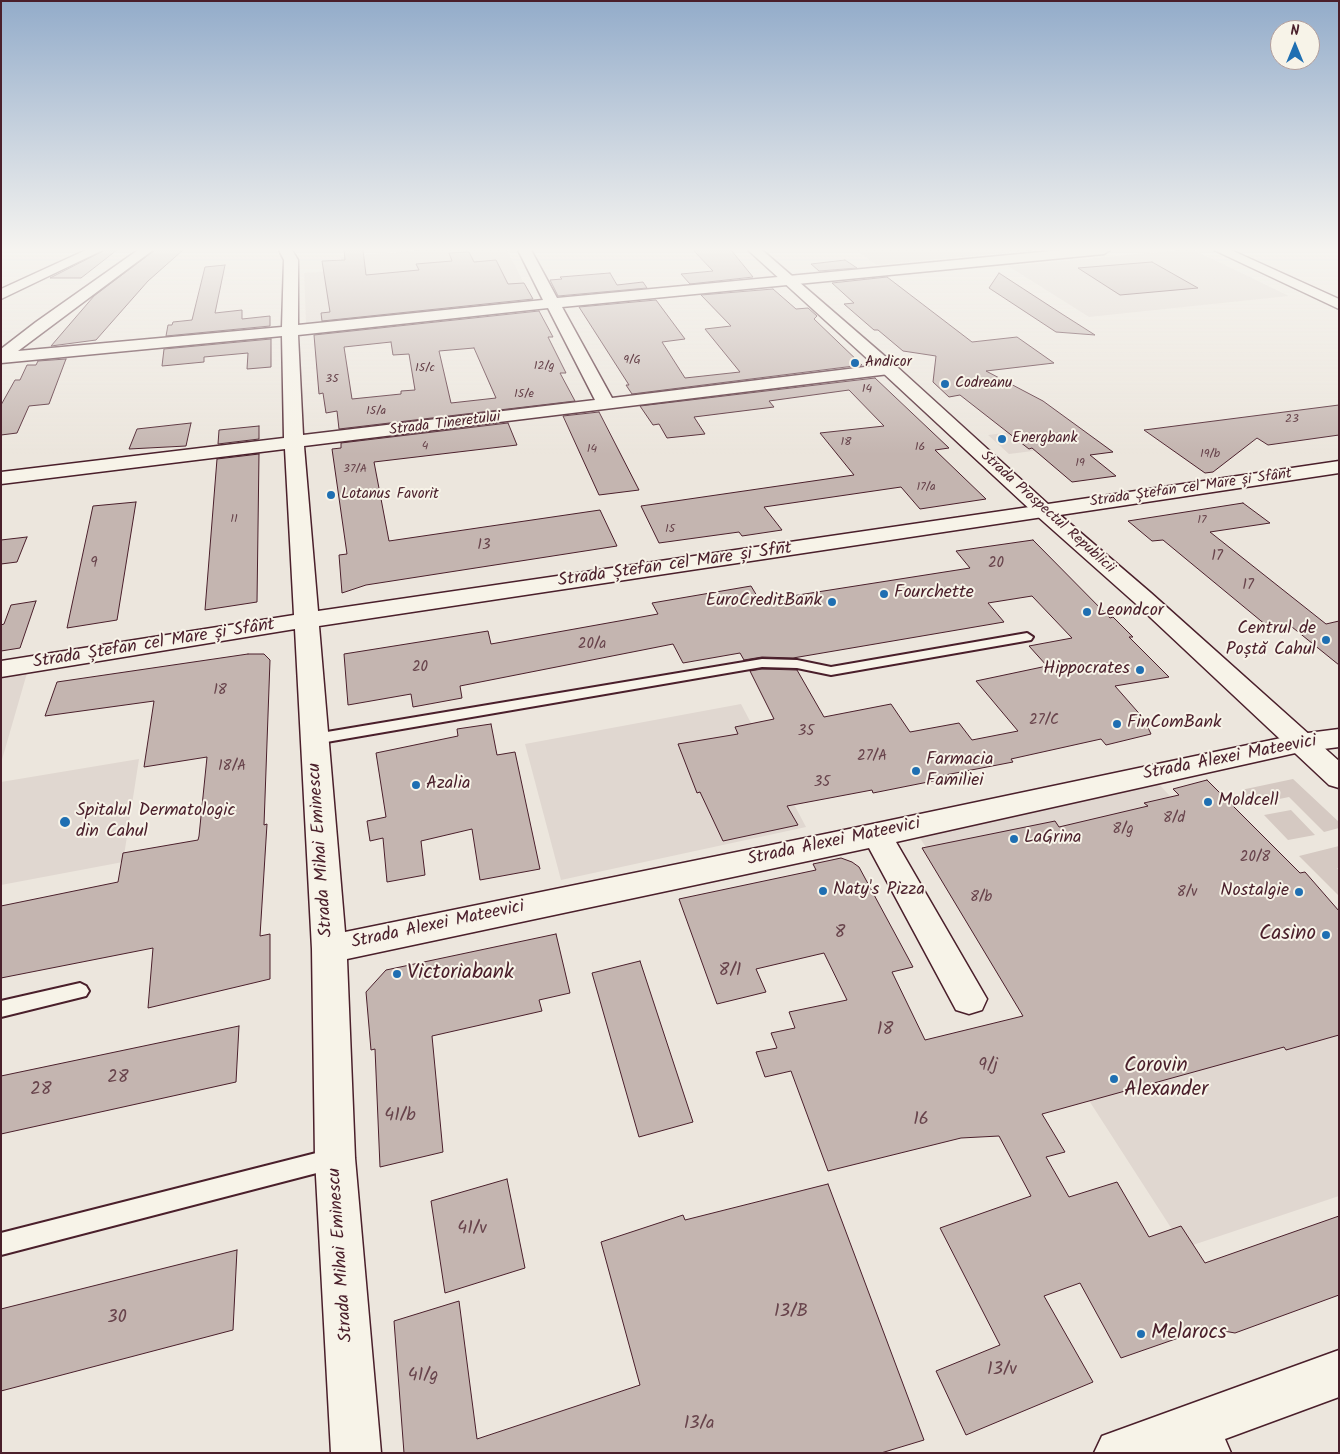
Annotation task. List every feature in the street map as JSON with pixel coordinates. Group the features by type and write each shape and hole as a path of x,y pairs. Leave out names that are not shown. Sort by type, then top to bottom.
{"street":[{"path":"1,357 51,318"},
{"name":"Strada Mihai Eminescu","path":"290,318 294,443 329,949 335,1158 356,1453"},
{"path":"1,357 290,332 418,318"},
{"path":"561,318 607,405"},
{"name":"Strada Prospectul Republicii","path":"830,318 890,370 1043,512 1143,598 1339,778"},
{"name":"Strada Tineretului","path":"1,478 890,370"},
{"name":"Strada Ștefan cel Mare și Sfânt","path":"1043,512 1339,467"},
{"name":"Strada Ștefan cel Mare și Sfnt","path":"307,620 1043,512"},
{"name":"Strada Ștefan cel Mare și Sfânt","path":"1,669 307,620"},
{"name":"Strada Alexei Mateevici","path":"329,949 1300,743 1339,738"},
{"path":"877,834 969,999"},
{"path":"1119,1453 1198,1440 1339,1373"}],"lane":[{"path":"315,739 762,663 797,664 830,671 1027,637"},
{"path":"1,1009 80,991"},
{"path":"1,1244 335,1158"}],"shaded area":[{"path":"306,318 359,318 306,323"},
{"path":"1042,428 1064,447 1009,454 988,435"},
{"path":"27,673 1,763 1,677"},
{"path":"741,704 806,827 561,880 525,744"},
{"name":"Spitalul Dermatologic din Cahul","path":"139,759 123,862 1,885 1,782"},
{"path":"1293,779 1339,822 1339,828 1324,832 1289,797 1255,804 1241,790"},
{"path":"1156,781 1339,979 1339,1196 1184,1248 918,835"},
{"path":"1291,810 1315,835 1288,840 1264,815"},
{"path":"1339,846 1339,868 1337,868 1339,871 1339,896 1299,856"}],"building":[{"path":"75,318 116,318 96,340 51,346"},
{"path":"193,318 270,318 270,326 166,336 168,325 172,325 173,322 192,320"},
{"path":"322,318 352,318 322,321"},
{"path":"475,318 543,318 553,337 548,337 566,373 560,373 575,401 339,429 337,411 326,413 323,393 319,394 314,335","holes":["391,342 393,355 409,354 415,390 401,391 401,394 352,399 344,347","474,348 496,398 451,403 439,351"]},
{"path":"586,318 669,318 685,339 662,342 685,378 740,372 705,329 731,326 723,318 815,318 814,319 862,365 632,394 626,385 629,385"},
{"path":"860,318 940,318 972,342 1017,337 1054,363 986,371 1043,401 1113,452 1090,455 1116,476 1072,482 1032,448 1029,449 960,395 949,397 933,382 936,356 903,351 878,330 874,330"},
{"path":"1034,318 1068,318 1095,335 1056,332"},
{"path":"271,339 271,367 247,369 248,353 204,357 204,362 162,366 164,349"},
{"path":"66,359 49,404 29,406 17,433 1,435 1,405 15,380 20,380 27,365 36,365 38,361"},
{"path":"875,378 949,448 935,450 986,499 920,509 901,487 764,507 782,530 742,536 739,532 659,543 641,506 854,475 820,433 884,426 849,390 769,401 774,407 694,417 705,434 667,438 659,424 653,425 640,406"},
{"path":"1339,405 1339,435 1268,445 1257,438 1213,472 1205,473 1144,430"},
{"path":"599,412 639,490 599,495 563,416"},
{"path":"191,423 186,446 129,449 137,429"},
{"path":"508,423 517,445 374,462 389,541 600,510 617,546 366,585 342,593 339,555 347,554 332,449 341,448 341,443"},
{"path":"259,426 259,439 218,444 219,430"},
{"path":"259,454 257,602 205,610 217,459"},
{"path":"136,502 117,620 67,628 93,506"},
{"path":"1243,503 1270,523 1210,532 1326,624 1339,621 1339,665 1292,627 1272,630 1163,540 1152,541 1128,521"},
{"path":"27,537 17,562 1,564 1,540"},
{"path":"1033,540 1110,618 1113,617 1133,637 1129,637 1169,677 1115,686 1144,719 1151,734 1106,745 1101,739 1011,759 1013,762 940,776 943,779 873,793 872,790 787,806 798,825 723,841 700,792 697,793 678,744 738,734 735,727 774,719 750,671 762,669 797,670 824,717 891,704 910,732 959,723 972,740 1018,731 976,681 1047,666 1029,646 1072,638 1032,596 988,603 1004,622 793,658 762,657 744,660 740,653 683,663 673,644 460,686 462,698 413,707 411,694 348,705 344,654 488,631 491,644 658,614 652,603 751,586 760,601 970,568 956,551"},
{"path":"36,601 20,648 1,651 1,625 4,624 11,605"},
{"path":"248,654 264,654 270,660 264,825 267,824 260,936 270,934 270,979 148,1008 153,948 1,978 1,906 118,882 123,853 198,840 199,836 207,757 144,767 154,701 45,716 57,682"},
{"path":"491,724 497,755 515,752 540,869 480,880 472,829 421,841 425,875 387,882 383,838 370,841 367,821 386,817 376,753 458,736 457,729"},
{"path":"1207,780 1300,873 1305,872 1339,911 1339,1035 1286,1050 1284,1047 1042,1114 1065,1152 1046,1157 1069,1197 1117,1182 1149,1237 1181,1226 1205,1263 1339,1216 1339,1295 1235,1333 1207,1328 1121,1358 1080,1283 1044,1296 1093,1382 966,1435 936,1371 1000,1345 940,1228 1031,1196 999,1136 961,1138 828,1171 791,1071 765,1077 756,1052 777,1048 771,1033 795,1028 789,1012 847,1000 824,953 756,969 766,992 717,1004 679,899 816,870 813,864 841,858 852,862 859,867 913,967 892,972 925,1040 1023,1016 922,848 1055,821 1059,827 1148,806 1144,803 1179,795 1173,789"},
{"path":"556,934 570,993 539,1000 542,1011 432,1036 443,1152 380,1167 375,1049 371,1050 366,992 386,970"},
{"path":"640,961 693,1122 639,1137 592,973"},
{"path":"239,1026 236,1082 1,1134 1,1076"},
{"path":"507,1179 525,1268 445,1293 431,1201"},
{"path":"828,1184 924,1440 881,1453 404,1453 394,1321 459,1301 477,1439 640,1385 601,1242 683,1215 685,1220"},
{"path":"237,1250 233,1330 1,1391 1,1309"}],"place":[{"name":"Andicor","path":"855,363"},
{"name":"Codreanu","path":"945,384"},
{"name":"Energbank","path":"1002,439"},
{"name":"Lotanus Favorit","path":"331,495"},
{"name":"Fourchette","path":"884,594"},
{"name":"EuroCreditBank","path":"832,602"},
{"name":"Leondcor","path":"1087,612"},
{"name":"Centrul de Poștă Cahul","path":"1326,640"},
{"name":"Hippocrates","path":"1140,670"},
{"name":"FinComBank","path":"1117,724"},
{"name":"Farmacia Familiei","path":"916,771"},
{"name":"Azalia","path":"416,785"},
{"name":"Moldcell","path":"1208,802"},
{"name":"Spitalul Dermatologic din Cahul","path":"65,822"},
{"name":"LaGrina","path":"1014,839"},
{"name":"Naty's Pizza","path":"823,891"},
{"name":"Nostalgie","path":"1299,892"},
{"name":"Casino","path":"1326,935"},
{"name":"Victoriabank","path":"397,974"},
{"name":"Corovin Alexander","path":"1114,1079"},
{"name":"Melarocs","path":"1141,1334"}]}
